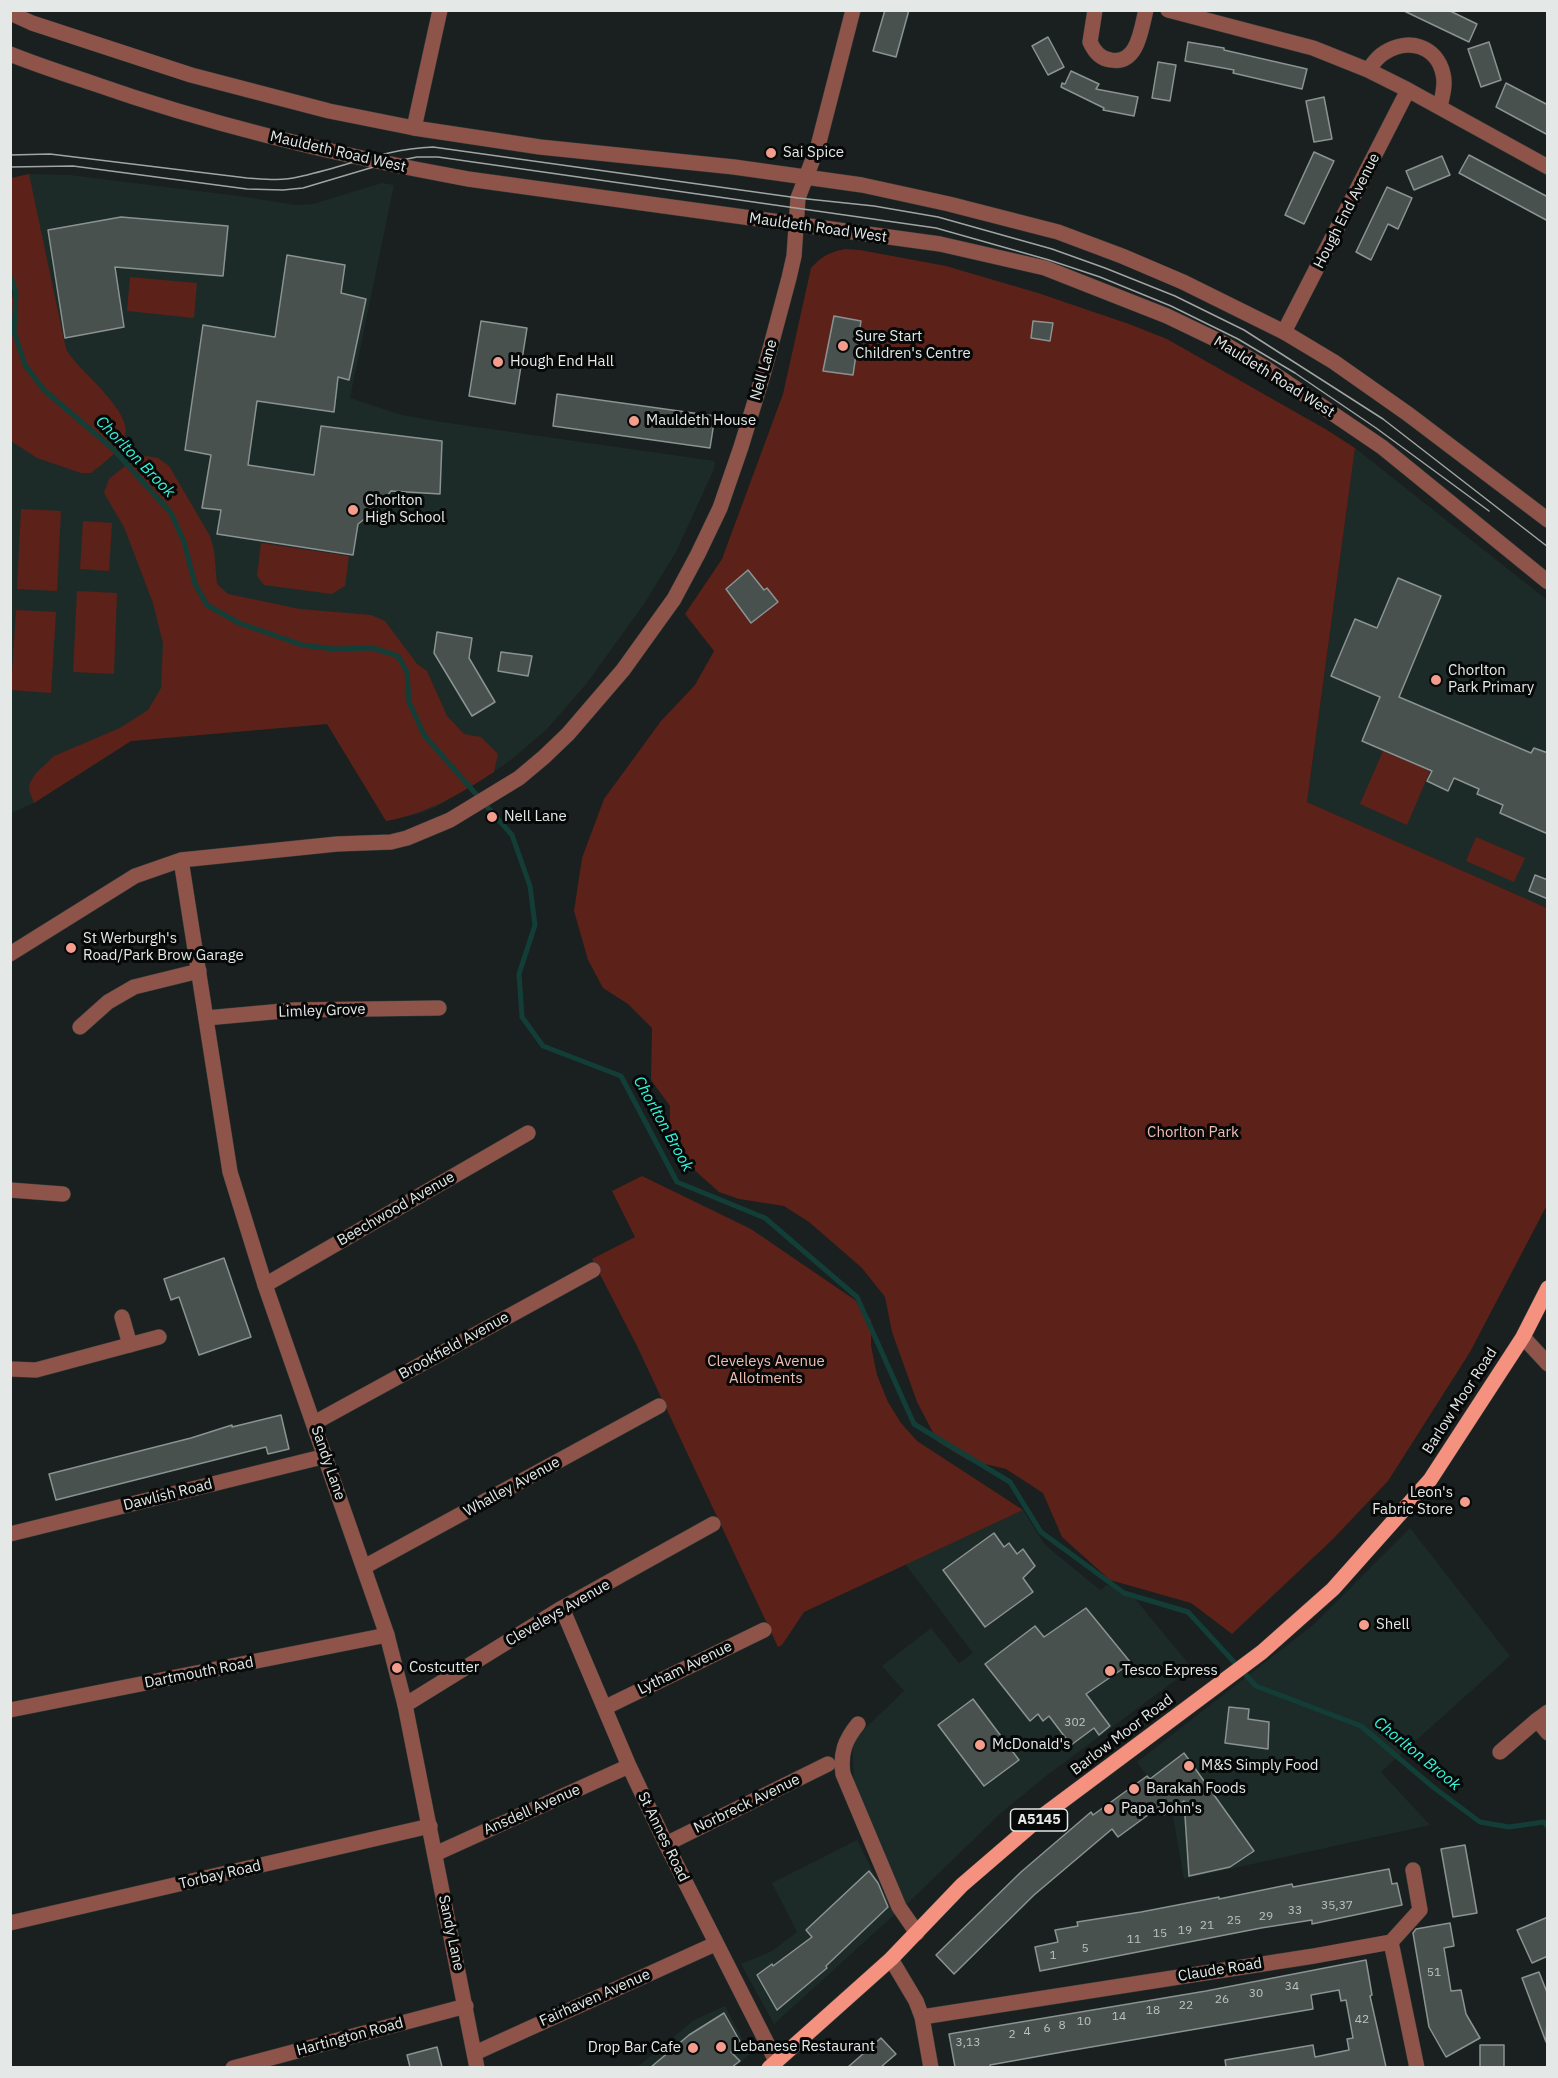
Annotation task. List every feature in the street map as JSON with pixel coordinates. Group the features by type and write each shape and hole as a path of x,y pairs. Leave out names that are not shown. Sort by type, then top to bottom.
{"main road":[{"name":"Barlow Moor Road","path":"772,2064 891,1959 962,1885 1008,1844 1262,1652 1334,1589 1430,1480 1523,1337 1548,1288"}],"street":[{"path":"414,128 440,10"},
{"name":"Nell Lane","path":"10,954 135,876 181,860 337,844 391,842 407,838 450,820 519,778 544,757 588,711 624,670 674,599 720,508 764,375 794,256 798,198 818,146 853,10"},
{"path":"1095,10 1090,42 1099,55 1113,61 1127,58 1136,48 1146,10"},
{"path":"1168,10 1313,48 1368,70 1548,167"},
{"path":"10,13 32,23 191,75 318,108 414,128 540,147 734,167 862,185 1058,232 1122,255 1173,277 1284,332 1334,362 1408,414 1548,520"},
{"path":"1368,70 1386,51 1400,45 1415,44 1429,50 1444,76 1440,108"},
{"name":"Mauldeth Road West","path":"10,54 129,96 222,124 402,167 468,179 796,226 940,244 1045,268 1167,316 1219,341 1264,367 1375,442 1548,582"},
{"name":"Hough End Avenue","path":"1284,332 1408,90"},
{"name":"Sandy Lane","path":"181,860 230,1172 265,1285 387,1635 405,1705 476,2060"},
{"path":"80,1027 108,1002 134,987 199,971"},
{"name":"Limley Grove","path":"206,1018 294,1010 439,1008"},
{"name":"Beechwood Avenue","path":"265,1285 528,1132"},
{"path":"10,1190 63,1194"},
{"name":"Brookfield Avenue","path":"314,1423 593,1270"},
{"path":"122,1317 130,1345"},
{"path":"10,1369 36,1370 159,1337"},
{"path":"1523,1337 1548,1364"},
{"name":"Whalley Avenue","path":"364,1567 659,1406"},
{"name":"Dawlish Road","path":"10,1534 326,1456"},
{"name":"Cleveleys Avenue","path":"405,1705 562,1608 712,1524"},
{"name":"St Annes Road","path":"562,1608 606,1707 629,1766 772,2064"},
{"name":"Lytham Avenue","path":"606,1707 764,1630"},
{"name":"Dartmouth Road","path":"10,1710 387,1635"},
{"path":"1500,1752 1542,1716 1548,1733"},
{"path":"858,1724 845,1743 842,1753 843,1774 899,1907 917,1933"},
{"name":"Norbreck Avenue","path":"666,1844 828,1764"},
{"name":"Ansdell Avenue","path":"435,1854 629,1766"},
{"name":"Torbay Road","path":"10,1923 430,1826"},
{"path":"1413,1870 1420,1910 1391,1942 1417,2067"},
{"name":"Claude Road","path":"922,2017 1391,1942"},
{"name":"Fairhaven Avenue","path":"476,2060 715,1944"},
{"path":"891,1959 916,2001 922,2017 930,2067"},
{"name":"Hartington Road","path":"233,2067 466,2006"}],"shaded area":[{"name":"Chorlton High School","path":"29,174 70,175 296,205 313,204 382,183 394,185 350,398 402,415 442,422 715,461 714,469 676,552 644,604 587,683 547,729 504,765 436,807 418,814 386,821 327,724 131,741 34,803 11,813 11,178"},
{"name":"Chorlton Park Primary","path":"1355,448 1547,600 1547,908 1307,802"},
{"path":"1023,1510 1045,1545 1099,1589 1107,1585 1132,1595 1192,1668 1046,1776 1001,1813 904,1907 854,1783 852,1741 904,1691 882,1666 931,1628 959,1663 973,1653 905,1564"},
{"path":"1410,1528 1510,1656 1381,1772 1430,1825 1184,1879 1172,1811 1137,1762 1313,1625"},
{"path":"857,1840 895,1914 774,2024 741,1964 772,1951 797,1932 772,1883"},
{"path":"725,2006 750,2054 735,2067 634,2068 694,2020"}],"green space":[{"path":"29,174 66,349 115,405 126,429 124,440 118,449 91,473 81,473 37,458 11,441 10,302 16,292 10,276 11,178"},
{"name":"Chorlton Park","path":"845,249 946,266 1038,293 1129,324 1167,339 1355,448 1307,802 1547,908 1547,1205 1470,1352 1388,1481 1333,1539 1232,1634 1191,1603 1110,1580 1062,1537 1043,1493 1006,1469 968,1460 938,1442 917,1402 892,1332 885,1297 862,1268 809,1222 784,1206 739,1199 719,1192 670,1145 670,1106 651,1080 652,1028 628,1004 603,988 588,960 574,911 582,858 604,799 661,721 695,685 714,651 685,614 722,559 783,394 811,268 826,255"},
{"path":"130,277 197,283 194,318 127,311"},
{"path":"147,456 158,458 169,466 210,536 214,550 217,584 228,594 300,609 371,615 385,621 417,664 427,671 447,716 464,734 481,737 498,754 494,772 430,808 386,821 327,724 131,741 34,803 29,790 30,783 36,773 54,756 120,728 148,710 161,688 163,643 153,603 124,527 104,493 109,479 135,458"},
{"path":"21,509 61,511 57,591 17,589"},
{"path":"83,521 112,523 109,571 80,569"},
{"path":"261,543 349,556 345,586 332,594 264,585 257,576"},
{"path":"77,591 117,593 114,674 73,672"},
{"path":"16,610 56,612 51,693 11,690"},
{"path":"1383,751 1430,771 1407,825 1360,804"},
{"path":"1476,837 1525,858 1514,882 1466,861"},
{"name":"Cleveleys Avenue Allotments","path":"642,1176 751,1229 855,1300 871,1320 871,1346 877,1375 888,1402 901,1423 917,1441 1023,1510 804,1612 782,1645 778,1647 637,1346 592,1259 635,1237 612,1191"}],"building":[{"path":"885,10 909,10 896,57 873,51"},
{"path":"1402,10 1448,10 1477,24 1469,42"},
{"path":"1048,37 1064,67 1048,75 1032,46"},
{"path":"1188,42 1224,48 1224,50 1307,69 1302,89 1233,73 1234,70 1185,61"},
{"path":"1489,42 1501,80 1481,87 1468,49"},
{"path":"1158,62 1176,65 1170,101 1152,98"},
{"path":"1071,71 1099,84 1096,89 1138,97 1134,116 1103,110 1104,108 1061,87 1062,83 1065,84"},
{"path":"1506,83 1548,105 1548,135 1496,107"},
{"path":"1324,97 1332,139 1314,142 1306,101"},
{"path":"1314,152 1334,161 1304,224 1285,215"},
{"path":"1469,155 1548,197 1548,221 1459,173"},
{"path":"1442,156 1450,175 1414,190 1406,171"},
{"path":"1387,187 1412,198 1398,229 1388,224 1371,260 1356,252"},
{"path":"121,217 228,226 223,276 115,267 124,327 65,338 48,230"},
{"path":"287,255 345,265 341,293 366,299 349,380 338,377 334,412 257,401 248,465 314,475 321,426 442,441 440,494 391,491 375,511 358,524 353,555 217,534 221,510 202,508 211,455 185,450 203,325 275,337"},
{"name":"Sure Start Children's Centre","path":"834,316 861,321 853,375 823,371"},
{"name":"Hough End Hall","path":"481,321 527,328 515,404 469,396"},
{"path":"1033,321 1053,323 1050,341 1031,338"},
{"name":"Mauldeth House","path":"557,394 715,416 710,448 553,426"},
{"path":"748,570 764,590 767,588 778,602 751,623 726,589"},
{"path":"1398,578 1441,596 1399,697 1531,753 1534,748 1548,753 1548,834 1500,813 1503,805 1477,794 1479,789 1454,778 1448,791 1427,781 1432,771 1362,741 1380,697 1331,676 1355,619 1377,628"},
{"path":"437,632 472,638 469,658 495,702 472,716 434,653"},
{"path":"501,652 532,656 528,676 498,671"},
{"path":"1535,875 1548,880 1548,899 1529,891"},
{"path":"224,1258 251,1337 199,1355 179,1297 171,1300 164,1279"},
{"path":"281,1415 289,1449 268,1454 266,1447 56,1500 49,1474 191,1438 232,1425 232,1427"},
{"path":"994,1533 1004,1547 1009,1543 1017,1554 1023,1549 1035,1566 1023,1578 1033,1592 985,1627 943,1570"},
{"path":"1086,1608 1131,1663 1086,1694 1110,1726 1099,1735 1094,1728 1071,1745 1049,1716 1043,1721 1038,1714 1030,1721 985,1664 1035,1626 1044,1637"},
{"path":"973,1699 1019,1760 984,1786 938,1725"},
{"path":"1229,1707 1249,1709 1248,1719 1269,1722 1268,1749 1225,1743"},
{"path":"1184,1753 1254,1851 1230,1867 1189,1876 1184,1801 1164,1815 1159,1807 1118,1837 1112,1829 1034,1895 954,1974 936,1955 1021,1872 1091,1812 1093,1815 1147,1776 1150,1779"},
{"path":"1465,1845 1477,1913 1453,1917 1441,1849"},
{"path":"1389,1869 1392,1884 1397,1883 1402,1905 1312,1924 1312,1920 1261,1928 1040,1971 1035,1947 1058,1942 1055,1930 1078,1926 1077,1922"},
{"path":"869,1871 878,1883 888,1907 826,1966 827,1968 777,2010 757,1975 812,1937 806,1930"},
{"path":"1548,1917 1548,1956 1532,1963 1517,1930"},
{"path":"1450,1923 1454,1946 1444,1948 1451,1991 1461,1990 1466,2014 1480,2038 1446,2057 1429,2027 1413,1933 1416,1929"},
{"path":"1366,1960 1372,1995 1370,1996 1386,2067 1226,2067 1225,2060 1313,2045 1315,2057 1349,2050 1347,2039 1353,2038 1346,2000 1341,2001 1339,1990 1311,1995 1313,2009 990,2065 990,2067 955,2067 949,2034 1206,1991"},
{"path":"1539,1972 1548,1995 1546,2042 1522,1978"},
{"path":"724,2013 742,2045 731,2052 740,2061 732,2067 651,2067 689,2035"},
{"path":"881,2038 896,2054 881,2067 848,2067"},
{"path":"1480,2045 1504,2045 1504,2067 1480,2067"},
{"path":"437,2047 442,2067 410,2067 407,2055"}],"waterway":[{"name":"Chorlton Brook","path":"10,276 16,292 14,332 25,365 44,390 113,449 171,513 184,542 195,584 207,605 239,623 302,645 333,649 373,648 398,656 407,672 409,702 424,735 512,835 530,886 535,925 519,974 522,1017 543,1046 621,1076 677,1182 765,1218 857,1297 914,1424 1010,1482 1041,1532 1124,1593 1188,1612 1256,1686 1361,1726 1433,1787 1480,1822 1509,1827 1544,1822 1548,1827"}],"tram line":[{"path":"10,155 50,154 247,178 279,179 315,173 397,151 433,147 798,198 874,206 938,217 1052,249 1105,268 1175,296 1244,330 1383,419 1548,547"},
{"path":"10,167 73,166 247,189 283,190 303,188 387,163 417,157 438,157 936,228 1100,277 1171,306 1238,339 1295,373 1376,428 1489,511"}],"place":[{"name":"Sai Spice","path":"771,153"},
{"name":"Sure Start Children's Centre","path":"843,346"},
{"name":"Hough End Hall","path":"498,362"},
{"name":"Mauldeth House","path":"634,421"},
{"name":"Chorlton High School","path":"353,510"},
{"name":"Chorlton Park Primary","path":"1436,680"},
{"name":"Nell Lane","path":"492,817"},
{"name":"St Werburgh's Road/Park Brow Garage","path":"71,948"},
{"name":"Leon's Fabric Store","path":"1465,1502"},
{"name":"Shell","path":"1364,1625"},
{"name":"Costcutter","path":"397,1668"},
{"name":"Tesco Express","path":"1110,1671"},
{"name":"McDonald's","path":"980,1745"},
{"name":"M&S Simply Food","path":"1189,1766"},
{"name":"Barakah Foods","path":"1134,1789"},
{"name":"Papa John's","path":"1109,1809"},
{"name":"Lebanese Restaurant","path":"721,2047"},
{"name":"Drop Bar Cafe","path":"693,2048"}]}
